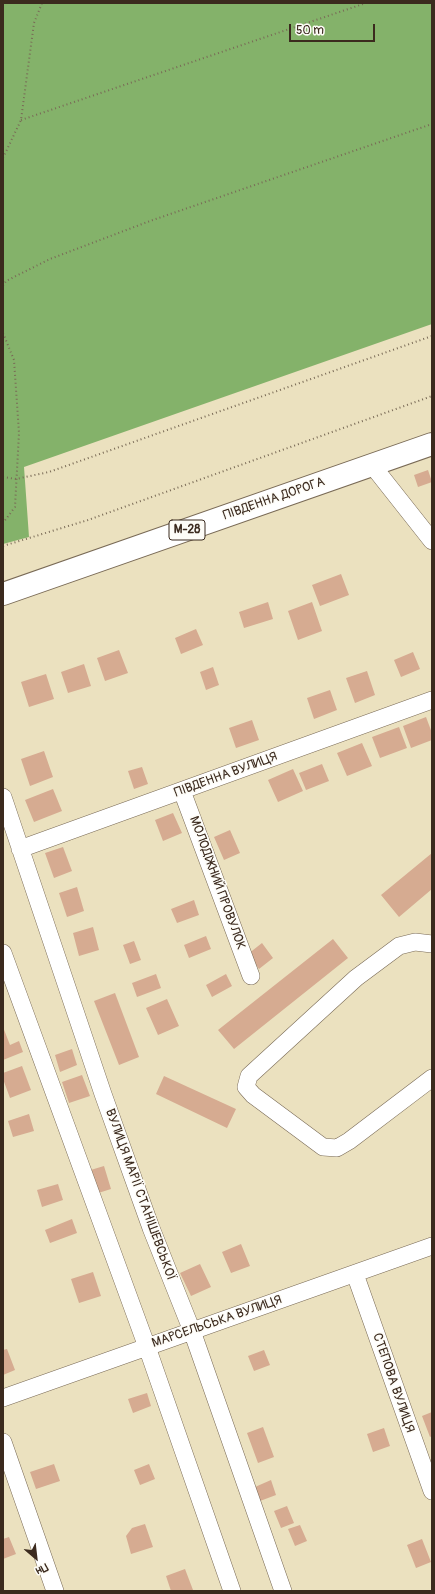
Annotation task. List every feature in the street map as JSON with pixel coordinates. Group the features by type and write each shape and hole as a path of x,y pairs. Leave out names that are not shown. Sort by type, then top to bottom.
{"highway":[{"name":"ПІВДЕННА ДОРОГА","path":"3,594 432,444"}],"street":[{"path":"372,465 432,541"},
{"name":"ПІВДЕННА ВУЛИЦЯ","path":"20,849 432,700"},
{"name":"МОЛОДІЖНИЙ ПРОВУЛОК","path":"182,791 251,976"},
{"name":"ВУЛИЦЯ МАРІЇ СТАНІШЕВСЬКОЇ","path":"3,797 106,1102 151,1228 192,1331 283,1591"},
{"path":"432,944 415,942 399,946 356,978 249,1076 246,1087 253,1095 323,1147 337,1148 349,1141 432,1078"},
{"path":"3,953 147,1347 232,1591"},
{"name":"МАРСЕЛЬСЬКА ВУЛИЦЯ","path":"3,1398 432,1246"},
{"name":"СТЕПОВА ВУЛИЦЯ","path":"355,1274 432,1491"},
{"path":"3,1442 55,1591"}],"path":[{"path":"3,158 21,120 34,23 42,3"},
{"path":"21,120 366,3"},
{"path":"3,286 6,281 50,259 150,221 432,124"},
{"path":"3,333 14,360 19,433 15,506 3,523"},
{"path":"3,477 16,479 49,472 432,336"},
{"path":"3,546 88,520 432,396"}],"green space":[{"path":"3,3 432,3 432,324 24,467 29,537 3,544"}],"building":[{"path":"428,470 432,482 418,487 414,475"},
{"path":"341,574 349,595 320,606 312,585"},
{"path":"268,602 273,619 244,628 239,612"},
{"path":"312,602 322,631 298,640 288,611"},
{"path":"196,629 203,645 181,654 175,638"},
{"path":"119,650 128,673 105,681 97,658"},
{"path":"413,652 420,669 401,677 394,660"},
{"path":"84,664 91,686 68,693 61,672"},
{"path":"213,667 219,685 206,690 200,672"},
{"path":"367,671 375,695 355,703 346,678"},
{"path":"46,674 54,699 29,707 21,682"},
{"path":"330,690 337,710 314,719 307,698"},
{"path":"426,717 432,733 432,740 411,748 403,726"},
{"path":"252,720 259,740 236,748 229,728"},
{"path":"399,727 407,748 380,758 372,737"},
{"path":"362,743 372,766 347,776 337,753"},
{"path":"44,751 53,777 30,786 21,759"},
{"path":"322,764 329,781 306,790 299,773"},
{"path":"142,767 148,784 134,789 128,771"},
{"path":"293,769 303,791 278,802 268,780"},
{"path":"53,789 62,811 34,822 25,800"},
{"path":"173,813 182,833 163,841 155,820"},
{"path":"230,830 240,853 224,860 214,837"},
{"path":"63,847 72,871 54,878 45,853"},
{"path":"432,853 432,889 399,917 381,895"},
{"path":"77,887 84,911 67,917 59,893"},
{"path":"194,900 199,915 177,923 171,909"},
{"path":"93,927 99,950 79,956 73,933"},
{"path":"206,936 211,949 189,958 184,945"},
{"path":"333,939 348,958 234,1049 218,1030"},
{"path":"134,941 141,960 130,964 123,945"},
{"path":"262,943 273,958 259,969 248,954"},
{"path":"156,974 161,988 137,997 132,983"},
{"path":"226,974 232,986 212,997 206,985"},
{"path":"115,993 139,1057 119,1065 94,1001"},
{"path":"167,999 179,1026 158,1035 146,1008"},
{"path":"3,1027 10,1045 19,1041 23,1052 3,1060"},
{"path":"72,1049 77,1065 60,1072 55,1055"},
{"path":"22,1066 31,1090 10,1098 3,1079 3,1073"},
{"path":"82,1075 90,1096 69,1103 62,1082"},
{"path":"164,1076 236,1109 227,1128 156,1094"},
{"path":"29,1114 34,1131 13,1137 8,1121"},
{"path":"104,1166 111,1189 92,1195 84,1172"},
{"path":"58,1184 63,1200 42,1207 37,1190"},
{"path":"72,1219 77,1233 50,1243 45,1230"},
{"path":"241,1244 250,1266 231,1273 222,1252"},
{"path":"200,1264 211,1287 191,1296 180,1273"},
{"path":"93,1272 101,1296 79,1303 71,1279"},
{"path":"7,1349 15,1370 3,1375 3,1350"},
{"path":"264,1350 270,1365 254,1371 248,1356"},
{"path":"147,1393 151,1406 133,1413 128,1399"},
{"path":"432,1412 432,1436 430,1437 422,1416"},
{"path":"263,1427 274,1457 258,1463 247,1433"},
{"path":"384,1428 390,1446 373,1452 367,1434"},
{"path":"54,1464 60,1481 36,1489 30,1472"},
{"path":"149,1464 155,1479 140,1485 134,1470"},
{"path":"271,1480 276,1495 260,1501 255,1487"},
{"path":"287,1506 294,1523 281,1528 274,1511"},
{"path":"145,1524 153,1547 131,1554 126,1536 132,1528"},
{"path":"300,1525 307,1541 295,1546 288,1529"},
{"path":"9,1537 16,1554 3,1559 3,1539"},
{"path":"422,1539 431,1562 416,1568 407,1545"},
{"path":"185,1569 193,1590 171,1591 166,1576"}]}
